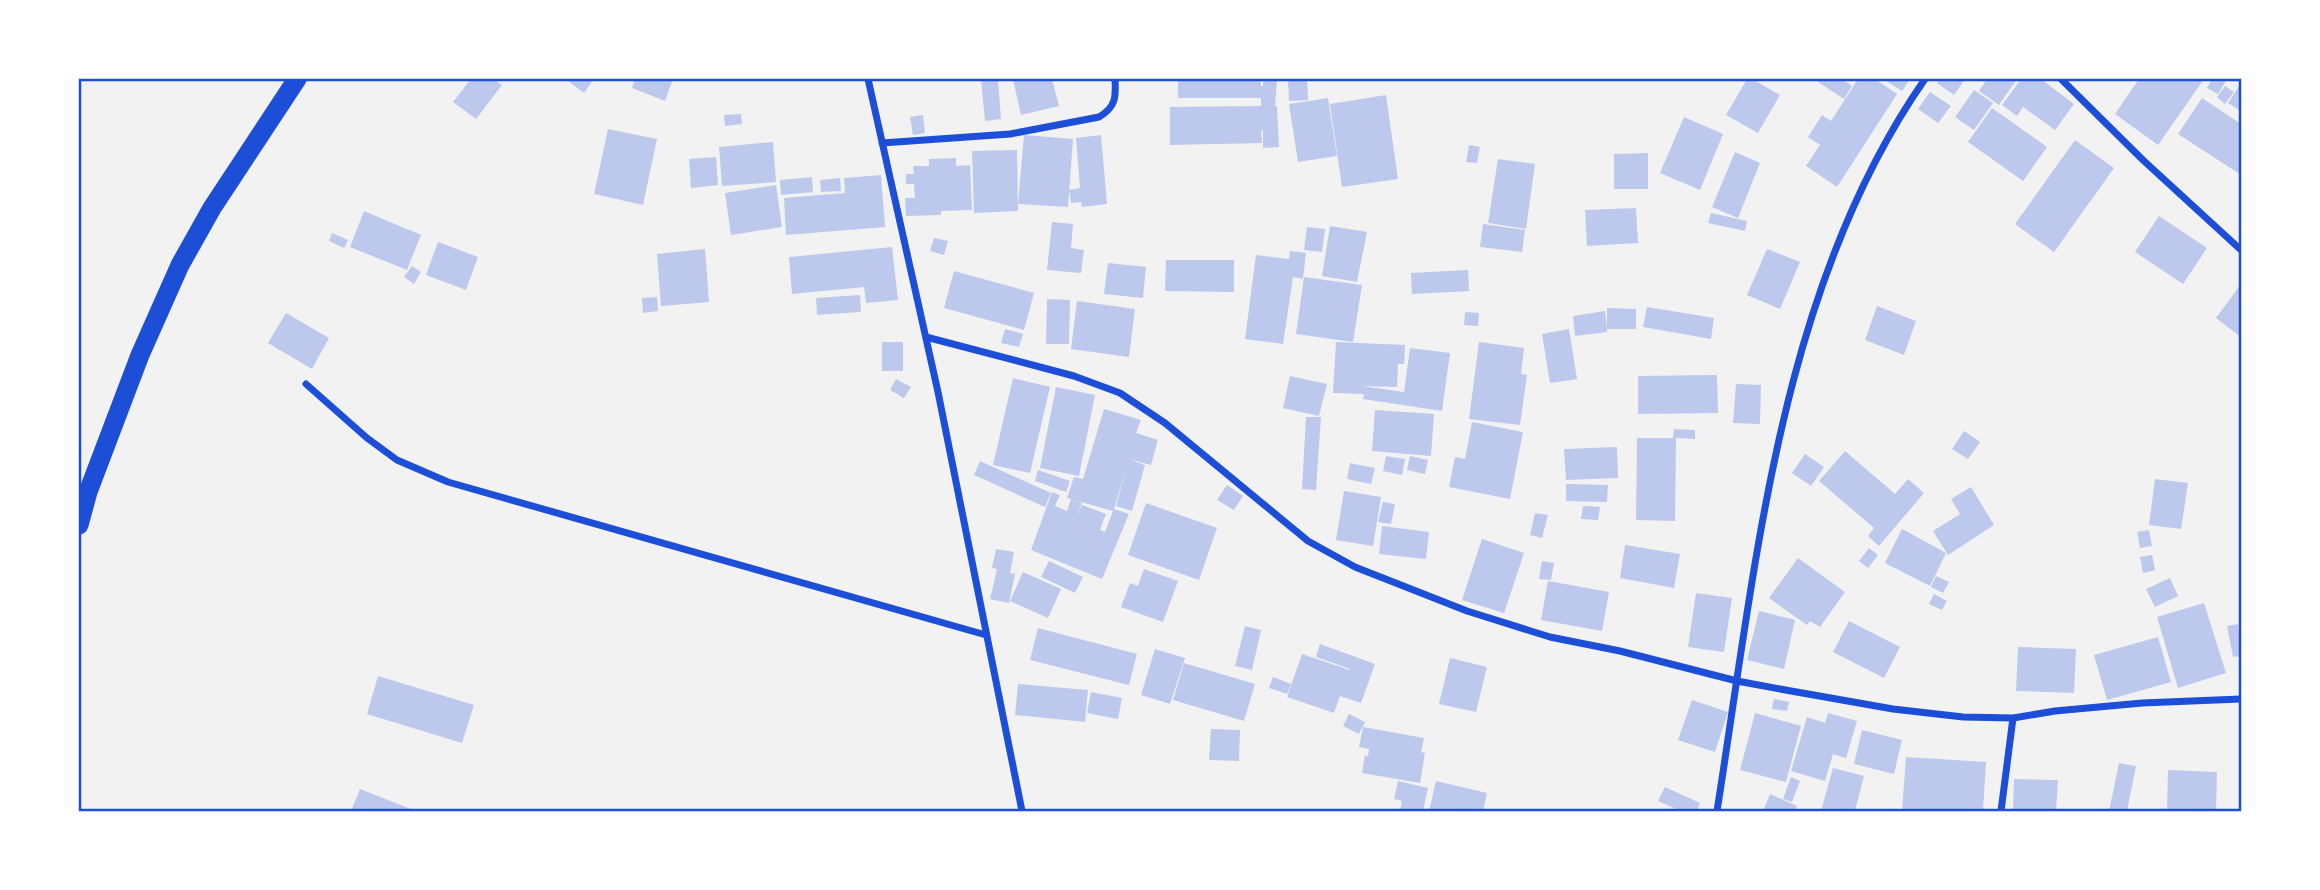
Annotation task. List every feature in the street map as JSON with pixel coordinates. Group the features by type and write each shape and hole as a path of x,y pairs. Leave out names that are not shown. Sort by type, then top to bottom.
{"highway":[{"path":"79,525 88,492 140,355 180,265 212,208 297,79"}],"street":[{"path":"868,79 926,337 1023,811"},
{"path":"882,143 1010,134 1099,117 1109,111 1116,100 1115,79"},
{"path":"1717,811 1757,546 1805,342 1839,240 1875,157 1924,79"},
{"path":"2061,79 2144,161 2241,250"},
{"path":"926,337 1074,376 1120,393 1165,423 1308,541 1355,567 1467,611 1550,637 1620,651 1737,681 1893,709 1963,716 2013,718 2055,710 2241,699"},
{"path":"306,384 367,438 397,460 448,482 986,635"},
{"path":"2001,811 2013,718"}],"building":[{"path":"471,79 494,79 502,85 476,119 453,102"},
{"path":"594,79 584,93 568,81"},
{"path":"635,79 673,79 665,101 632,88"},
{"path":"981,79 998,79 1001,119 985,121"},
{"path":"1013,79 1052,79 1059,106 1021,115"},
{"path":"1178,79 1261,79 1263,86 1263,79 1277,79 1275,106 1279,147 1263,148 1263,130 1262,143 1170,145 1170,107 1261,106 1261,98 1178,98"},
{"path":"1288,79 1307,79 1308,100 1289,101"},
{"path":"1747,79 1752,79 1780,95 1758,133 1726,115"},
{"path":"1820,79 1846,79 1852,86 1844,99 1818,82"},
{"path":"1858,79 1875,79 1897,94 1837,187 1806,166 1820,145 1808,137 1822,115 1831,121"},
{"path":"1883,79 1910,79 1902,91"},
{"path":"1940,79 1965,79 1954,95 1937,83"},
{"path":"1987,79 2017,79 1999,105 1979,91"},
{"path":"2021,79 2041,79 2074,104 2055,130 2023,107 2017,116 2002,105"},
{"path":"2139,79 2204,79 2158,145 2115,114"},
{"path":"2212,79 2227,79 2218,94 2207,88"},
{"path":"2241,83 2241,111 2228,103"},
{"path":"2225,86 2234,92 2225,104 2217,97"},
{"path":"1974,90 1993,103 1974,130 1955,117"},
{"path":"1930,92 1951,106 1938,123 1918,109"},
{"path":"1386,95 1398,179 1342,187 1330,104"},
{"path":"1328,98 1337,156 1298,162 1289,104"},
{"path":"2202,98 2241,124 2241,175 2178,134"},
{"path":"1992,108 2047,147 2023,181 1968,142"},
{"path":"741,114 742,124 725,126 724,115"},
{"path":"923,115 925,133 913,135 910,117"},
{"path":"1684,117 1723,134 1700,190 1660,173"},
{"path":"608,129 657,139 643,205 594,194"},
{"path":"1024,135 1073,139 1068,207 1018,204"},
{"path":"1101,135 1107,204 1082,207 1081,202 1071,203 1069,190 1080,188 1076,138"},
{"path":"2075,140 2114,168 2054,252 2015,224"},
{"path":"773,142 776,182 722,186 719,147"},
{"path":"1469,145 1480,147 1477,163 1466,162"},
{"path":"1017,150 1018,211 974,213 972,151"},
{"path":"1735,152 1760,163 1738,218 1712,207"},
{"path":"1648,153 1648,189 1614,189 1614,154"},
{"path":"716,157 718,185 691,188 689,159"},
{"path":"956,158 956,166 970,165 972,210 941,211 941,215 906,216 905,198 915,198 914,184 906,184 906,174 914,174 913,166 929,166 929,159"},
{"path":"1498,159 1535,164 1526,229 1488,223"},
{"path":"881,175 885,227 786,235 784,198 845,193 844,178"},
{"path":"812,177 813,192 781,195 780,180"},
{"path":"840,178 841,191 821,192 820,180"},
{"path":"776,185 782,227 731,235 725,193"},
{"path":"1636,208 1638,243 1587,246 1585,210"},
{"path":"364,211 421,235 407,270 350,247"},
{"path":"1711,213 1747,221 1745,231 1708,223"},
{"path":"2159,216 2207,248 2183,284 2135,252"},
{"path":"1052,222 1073,224 1071,248 1084,250 1081,273 1047,270"},
{"path":"1483,224 1525,230 1522,252 1480,247"},
{"path":"1330,226 1367,232 1357,282 1322,276"},
{"path":"1307,227 1325,229 1322,252 1304,250"},
{"path":"332,233 348,240 344,248 329,241"},
{"path":"934,238 948,241 944,255 930,251"},
{"path":"438,242 478,257 466,290 426,275"},
{"path":"892,247 898,300 866,303 864,287 792,294 789,257"},
{"path":"705,249 709,302 661,306 657,254"},
{"path":"1767,249 1800,262 1780,309 1747,295"},
{"path":"1290,251 1306,253 1303,279 1293,277 1283,344 1245,339 1256,255 1289,259"},
{"path":"1166,260 1234,260 1234,292 1165,291"},
{"path":"1108,263 1146,267 1143,298 1104,294"},
{"path":"412,266 421,272 414,284 404,277"},
{"path":"1468,270 1469,291 1412,294 1411,273"},
{"path":"954,271 1034,293 1024,330 944,308"},
{"path":"1304,277 1362,285 1353,342 1296,334"},
{"path":"2241,284 2241,337 2216,318"},
{"path":"860,295 861,312 817,315 816,298"},
{"path":"657,297 658,311 643,313 642,298"},
{"path":"1047,299 1070,300 1069,344 1046,344"},
{"path":"1077,301 1135,309 1129,357 1071,349"},
{"path":"1877,306 1916,321 1904,355 1865,340"},
{"path":"1647,307 1714,318 1711,339 1643,327"},
{"path":"1607,308 1636,309 1636,329 1607,329 1607,332 1575,336 1573,316 1605,311 1607,328"},
{"path":"1465,312 1479,313 1478,326 1464,325"},
{"path":"286,313 329,338 312,369 268,343"},
{"path":"1005,329 1023,334 1019,347 1001,343"},
{"path":"1569,329 1577,379 1550,383 1542,334"},
{"path":"882,342 903,342 903,371 882,371"},
{"path":"1336,342 1405,345 1404,364 1398,364 1397,387 1362,386 1404,392 1410,348 1450,353 1442,411 1363,399 1364,394 1333,393"},
{"path":"1479,342 1524,348 1521,374 1527,375 1520,425 1469,419"},
{"path":"1717,375 1718,413 1638,414 1638,376"},
{"path":"1290,376 1327,384 1319,416 1283,408"},
{"path":"1013,378 1050,387 1030,473 993,465"},
{"path":"896,379 911,387 904,398 890,390"},
{"path":"1736,384 1761,385 1760,424 1733,423"},
{"path":"1056,387 1095,395 1079,476 1040,468"},
{"path":"1104,409 1141,420 1136,433 1158,440 1151,465 1129,459 1145,465 1132,511 1116,506 1127,466 1114,509 1129,514 1102,579 1031,550 1052,492 1060,495 1055,506 1067,511 1071,499 1067,498 1074,477 1083,479","holes":["1074,500 1113,511 1105,532 1100,530 1106,514 1082,505 1077,515 1082,503"]},
{"path":"1375,410 1434,414 1431,456 1372,451"},
{"path":"1306,417 1321,417 1316,490 1302,489"},
{"path":"1472,422 1523,432 1510,499 1449,487 1455,457 1465,459"},
{"path":"1674,429 1695,430 1695,439 1676,438 1675,521 1636,520 1637,438 1673,438"},
{"path":"1964,431 1980,442 1968,459 1952,449"},
{"path":"1617,447 1618,478 1566,480 1564,449"},
{"path":"1845,451 1895,494 1908,479 1924,493 1879,546 1868,536 1874,528 1819,481"},
{"path":"1805,454 1824,467 1811,486 1792,473"},
{"path":"1386,456 1405,459 1402,475 1383,471"},
{"path":"1410,456 1428,460 1425,474 1407,470"},
{"path":"980,461 1051,493 1045,507 974,475"},
{"path":"1350,463 1375,468 1371,484 1347,479"},
{"path":"1038,470 1070,481 1066,492 1035,481"},
{"path":"2155,479 2188,483 2181,529 2149,525"},
{"path":"1566,484 1608,485 1607,502 1566,501"},
{"path":"1227,485 1243,496 1234,510 1217,500"},
{"path":"1971,487 1994,525 1948,555 1933,531 1960,514 1951,499"},
{"path":"1344,491 1381,497 1373,546 1336,540"},
{"path":"1383,502 1395,504 1391,524 1378,522"},
{"path":"1146,503 1217,528 1199,580 1128,555"},
{"path":"1583,506 1600,507 1598,520 1581,519"},
{"path":"1535,513 1548,515 1542,538 1530,535"},
{"path":"1382,526 1429,532 1426,559 1379,554"},
{"path":"1902,529 1946,553 1930,586 1885,563"},
{"path":"2149,530 2152,546 2140,548 2137,532"},
{"path":"1482,539 1524,553 1504,613 1462,600"},
{"path":"1625,545 1680,554 1674,588 1620,578"},
{"path":"1869,548 1878,555 1868,568 1859,561"},
{"path":"996,549 1014,552 1010,573 1015,574 1009,603 990,599 997,569 992,568"},
{"path":"2152,555 2155,570 2143,573 2140,557"},
{"path":"1798,558 1845,592 1820,627 1810,621 1807,625 1769,598"},
{"path":"1049,561 1083,577 1075,593 1041,577"},
{"path":"1542,561 1554,563 1551,580 1539,579"},
{"path":"1144,569 1178,581 1163,622 1121,607 1130,583 1138,586"},
{"path":"1023,572 1061,589 1048,618 1010,601"},
{"path":"1936,576 1949,582 1943,593 1931,587"},
{"path":"2170,578 2178,596 2155,607 2146,589"},
{"path":"1548,581 1609,592 1602,631 1541,620"},
{"path":"1696,593 1732,598 1724,652 1688,647"},
{"path":"1934,594 1947,601 1942,610 1929,604"},
{"path":"2204,603 2226,673 2178,688 2157,617"},
{"path":"1759,611 1795,620 1784,669 1747,660"},
{"path":"1849,621 1900,647 1884,678 1833,652"},
{"path":"2238,624 2241,656 2233,657 2227,626"},
{"path":"1245,626 1261,630 1252,670 1235,666"},
{"path":"1038,628 1137,654 1129,685 1030,660"},
{"path":"2158,637 2171,682 2107,700 2094,655"},
{"path":"1320,644 1375,664 1361,703 1340,696 1334,713 1287,697 1302,654 1350,670 1316,657"},
{"path":"2018,647 2076,649 2074,693 2016,691"},
{"path":"1155,649 1185,658 1170,704 1141,695"},
{"path":"1450,658 1487,667 1476,712 1439,704"},
{"path":"1184,663 1255,684 1244,721 1173,700"},
{"path":"378,676 474,705 462,743 367,714"},
{"path":"1273,677 1291,684 1287,694 1269,688"},
{"path":"1018,684 1088,690 1085,722 1015,715"},
{"path":"1091,692 1122,698 1118,719 1087,713"},
{"path":"1774,699 1789,702 1787,711 1772,709"},
{"path":"1692,700 1728,712 1715,752 1678,740"},
{"path":"1755,713 1801,726 1786,782 1740,770"},
{"path":"1828,713 1857,721 1846,758 1833,754 1825,781 1791,771 1807,717 1825,723"},
{"path":"1349,714 1365,722 1359,734 1343,726"},
{"path":"1363,727 1424,738 1421,752 1425,753 1420,783 1362,773 1365,755 1368,756 1369,749 1359,747"},
{"path":"1211,729 1240,730 1239,761 1209,760"},
{"path":"1862,730 1902,740 1894,774 1854,764"},
{"path":"1906,757 1986,762 1983,811 1902,811"},
{"path":"2119,763 2136,766 2127,811 2109,811"},
{"path":"1833,768 1864,776 1855,811 1821,811"},
{"path":"2168,770 2217,772 2216,811 2167,811"},
{"path":"1791,777 1800,781 1792,802 1783,799"},
{"path":"2014,779 2058,780 2056,811 2013,811"},
{"path":"1398,781 1428,788 1423,811 1400,811 1402,801 1394,799"},
{"path":"1436,781 1487,793 1483,811 1429,811"},
{"path":"1665,787 1700,803 1697,811 1681,811 1658,801"},
{"path":"360,789 416,811 351,811"},
{"path":"1770,794 1797,806 1795,811 1763,811"}]}
